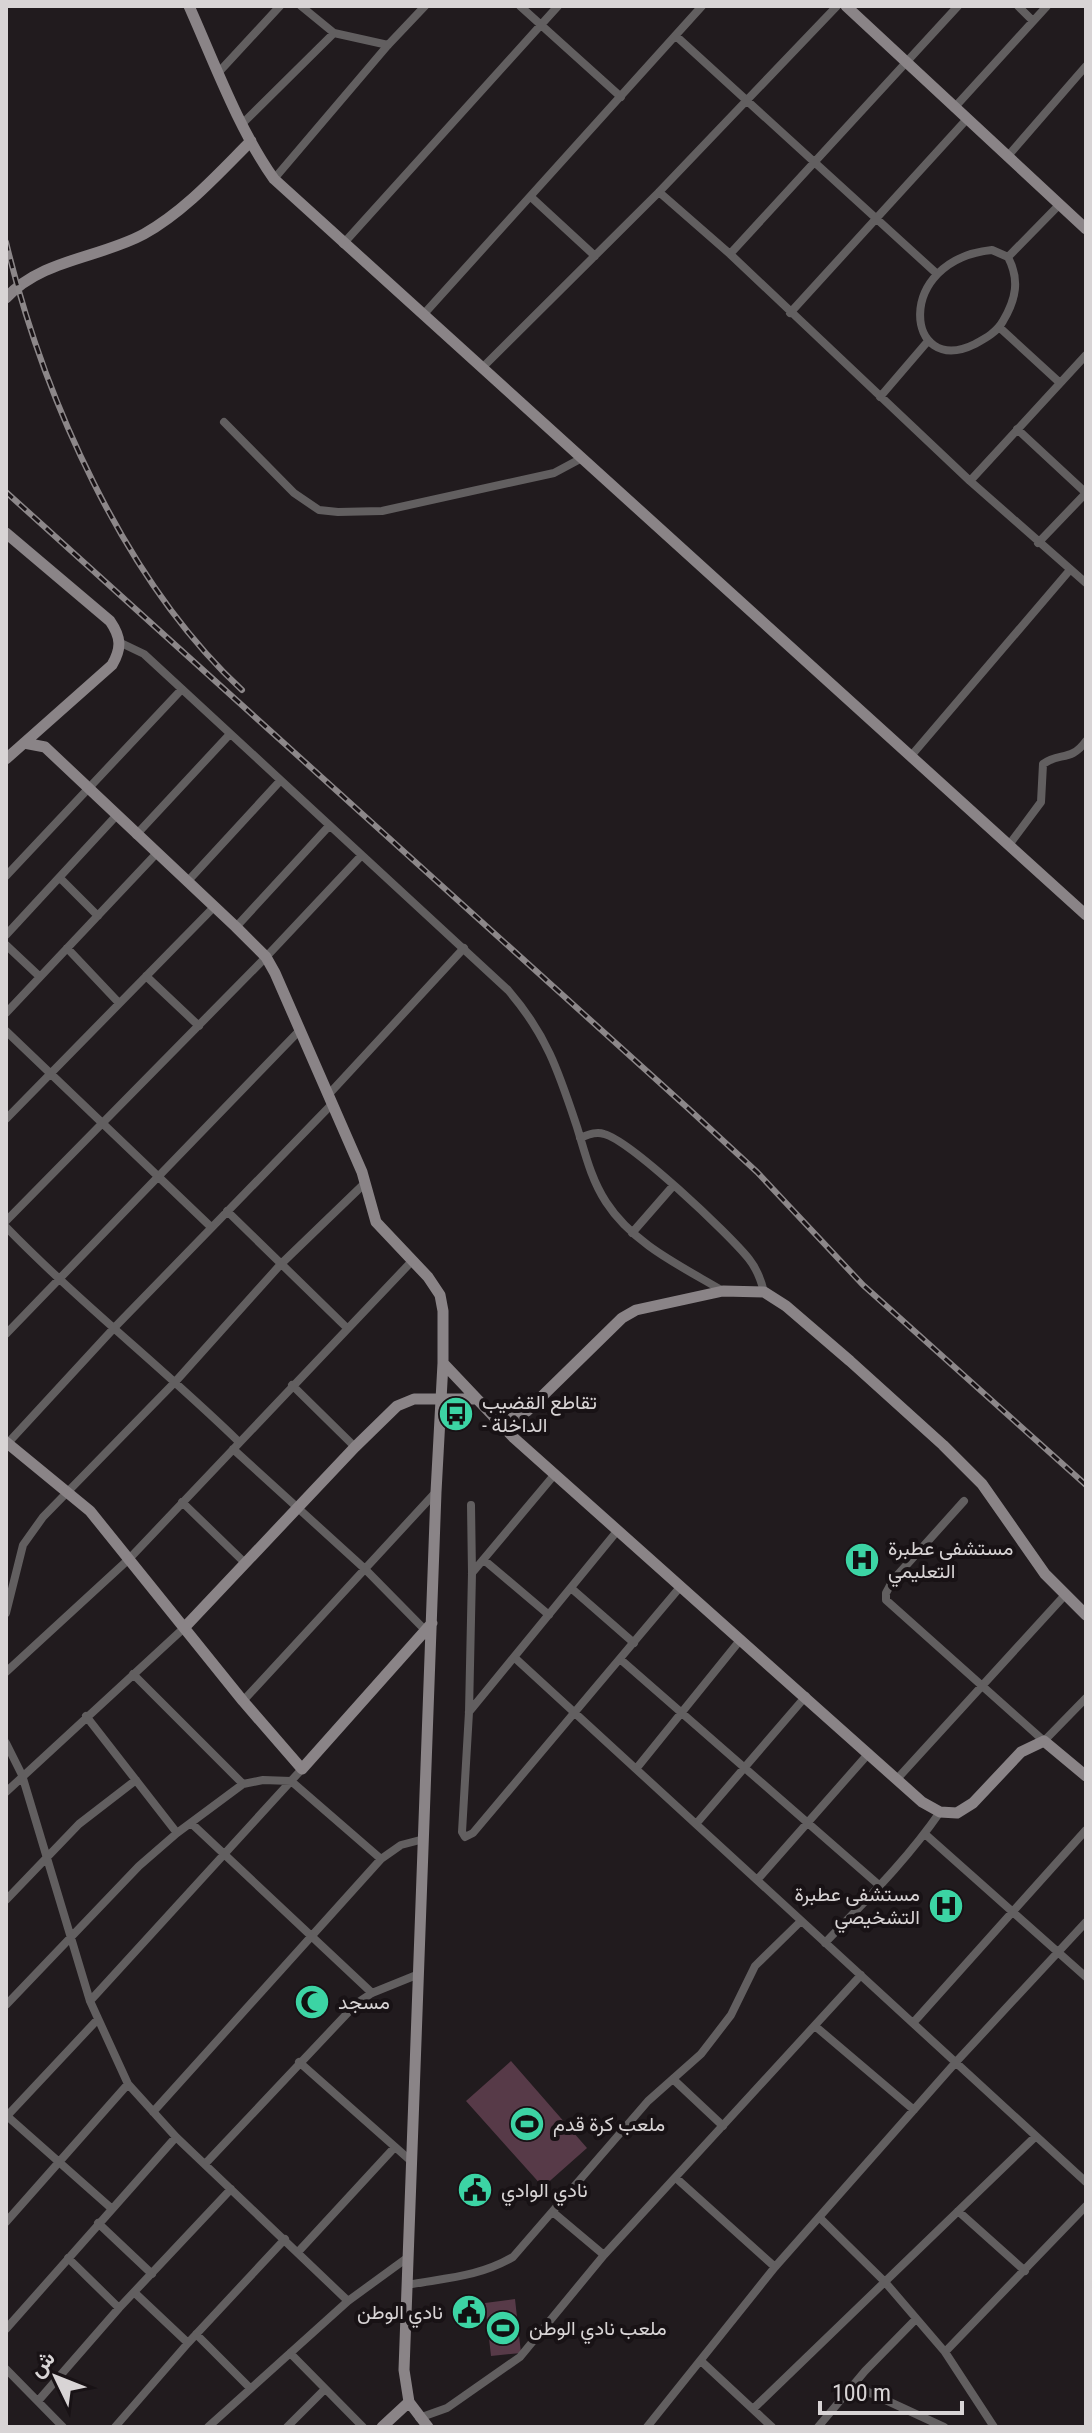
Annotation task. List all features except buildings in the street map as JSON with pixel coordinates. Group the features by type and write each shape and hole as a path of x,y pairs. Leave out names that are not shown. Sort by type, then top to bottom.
{"street":[{"path":"189,6 251,141 274,179 1086,915"},
{"path":"218,73 280,6"},
{"path":"301,6 334,33 388,45"},
{"path":"274,179 425,6"},
{"path":"520,6 621,97"},
{"path":"343,244 558,6"},
{"path":"423,315 702,6"},
{"path":"482,368 659,192 837,6"},
{"path":"846,6 1086,229"},
{"path":"730,254 958,6"},
{"path":"1018,6 1033,21"},
{"path":"954,108 1047,6"},
{"path":"243,123 334,33"},
{"path":"676,36 936,273"},
{"path":"1007,157 1086,66"},
{"path":"790,313 967,119"},
{"path":"6,298 18,285 31,278 132,239 163,223 251,141"},
{"path":"659,192 730,254 970,481 1086,583"},
{"path":"531,197 595,256"},
{"path":"1008,257 1059,205"},
{"path":"992,250 1008,257 1015,271 1016,287 1012,306 999,327 968,347 952,351 938,349 928,341 919,313 925,292 936,273 953,260 972,252 992,250"},
{"path":"999,327 1059,382"},
{"path":"880,397 928,341"},
{"path":"970,481 1086,355"},
{"path":"1077,365 1086,372"},
{"path":"224,422 294,493 319,510 338,512 382,511 526,480 554,473 582,458"},
{"path":"1017,429 1086,493 1038,543"},
{"path":"6,533 110,621 121,643 112,665 6,759"},
{"path":"911,756 1069,571"},
{"path":"121,643 144,654 508,990 542,1035 558,1071 591,1174 607,1204 632,1233 723,1291"},
{"path":"6,876 182,689"},
{"path":"42,726 45,747"},
{"path":"136,835 230,734"},
{"path":"1009,845 1041,802 1043,764 1048,760 1071,756 1086,741"},
{"path":"24,743 45,747 266,957 331,1098 365,1183 376,1222 428,1277 440,1295 444,1328 443,1363 429,1627 404,2370 409,2402 423,2423 520,2357 604,2255 861,1975"},
{"path":"187,882 280,781"},
{"path":"6,935 116,816"},
{"path":"236,927 329,826"},
{"path":"6,1013 156,854"},
{"path":"6,1221 361,856"},
{"path":"60,878 98,916"},
{"path":"6,1119 214,907"},
{"path":"6,945 39,976"},
{"path":"67,948 119,1003"},
{"path":"302,1769 243,1701 90,1511 7,1443 227,1211 464,948"},
{"path":"146,976 199,1026"},
{"path":"6,1334 300,1030"},
{"path":"6,1031 211,1227"},
{"path":"580,1138 597,1132 616,1139 673,1186 749,1258 764,1292"},
{"path":"6,1613 23,1545 30,1532 176,1381 281,1264 365,1183"},
{"path":"632,1233 673,1186"},
{"path":"227,1211 347,1328"},
{"path":"6,1227 58,1280 176,1381 298,1507 429,1627"},
{"path":"6,1672 129,1559 413,1260"},
{"path":"500,1424 527,1411 622,1318 636,1310 723,1291 764,1292 786,1306 850,1361 982,1484 1025,1549 1086,1615"},
{"path":"443,1363 514,1438 922,1802 940,1812 957,1813 973,1803 1021,1752 1044,1741 1086,1698"},
{"path":"292,1385 355,1447"},
{"path":"6,1792 184,1628 355,1447 406,1400 476,1399"},
{"path":"514,1438 527,1411"},
{"path":"472,1573 555,1474"},
{"path":"243,1701 436,1492"},
{"path":"964,1501 893,1580 886,1600 1086,1776"},
{"path":"182,1502 245,1563"},
{"path":"471,1505 469,1712 462,1832 465,1837 473,1833 681,1586"},
{"path":"469,1712 618,1530"},
{"path":"484,1560 549,1615"},
{"path":"571,1588 634,1643"},
{"path":"897,1779 1065,1595"},
{"path":"90,2001 429,1627"},
{"path":"636,1769 741,1639"},
{"path":"515,1658 1086,2182"},
{"path":"620,1659 880,1886"},
{"path":"133,1674 243,1784"},
{"path":"696,1824 806,1696"},
{"path":"86,1716 177,1833"},
{"path":"6,1743 22,1775 90,2001 128,2084 176,2137 348,2301"},
{"path":"757,1880 869,1753"},
{"path":"6,1900 79,1824 136,1780"},
{"path":"6,2005 108,1896 177,1833 243,1784 263,1780 291,1781 381,1859"},
{"path":"825,1943 880,1886 940,1812"},
{"path":"191,1823 372,1993"},
{"path":"913,2023 1086,1830"},
{"path":"925,1834 1086,1977"},
{"path":"153,2112 381,1859 401,1845 424,1839"},
{"path":"407,2285 469,2277 493,2269 513,2257 648,2101 701,2054 731,2015 755,1966 801,1921"},
{"path":"647,2427 775,2267 956,2062 1086,1922"},
{"path":"205,2164 357,2003 372,1993 419,1974"},
{"path":"98,2019 6,2116 111,2208"},
{"path":"815,2026 914,2110"},
{"path":"299,2062 411,2161"},
{"path":"674,2080 723,2126"},
{"path":"6,2222 128,2084"},
{"path":"753,2409 1036,2136"},
{"path":"6,2329 176,2137"},
{"path":"298,2252 394,2148"},
{"path":"676,2178 775,2267"},
{"path":"38,2401 119,2308 231,2189"},
{"path":"945,2352 1086,2206"},
{"path":"958,2211 1025,2271"},
{"path":"554,2213 604,2255"},
{"path":"819,2217 885,2282 945,2352 994,2427"},
{"path":"98,2223 152,2274"},
{"path":"115,2427 285,2239"},
{"path":"68,2258 119,2308"},
{"path":"212,2425 348,2301 407,2258"},
{"path":"135,2293 188,2343"},
{"path":"818,2427 916,2319"},
{"path":"196,2334 250,2388"},
{"path":"290,2353 363,2427"},
{"path":"701,2361 772,2427"},
{"path":"6,2369 63,2427"},
{"path":"853,2385 944,2427"},
{"path":"287,2427 325,2389"},
{"path":"382,2427 409,2402"}],"shaded area":[{"name":"ملعب كرة قدم","path":"511,2061 587,2148 543,2187 466,2101"},
{"name":"ملعب نادي الوطن","path":"515,2299 521,2353 491,2356 485,2303"}],"railway":[{"path":"6,242 42,362 94,483 125,541 161,596 199,646 242,690"},
{"path":"6,492 691,1111 757,1172 863,1285 1086,1485"}],"place":[{"name":"تقاطع القضيب - الداخلة","path":"456,1414"},
{"name":"مستشفى عطبرة التعليمي","path":"862,1560"},
{"name":"مستشفى عطبرة التشخيصي","path":"946,1906"},
{"name":"مسجد","path":"312,2002"},
{"name":"ملعب كرة قدم","path":"527,2124"},
{"name":"نادي الوادي","path":"475,2190"},
{"name":"نادي الوطن","path":"469,2312"},
{"name":"ملعب نادي الوطن","path":"503,2328"}]}
